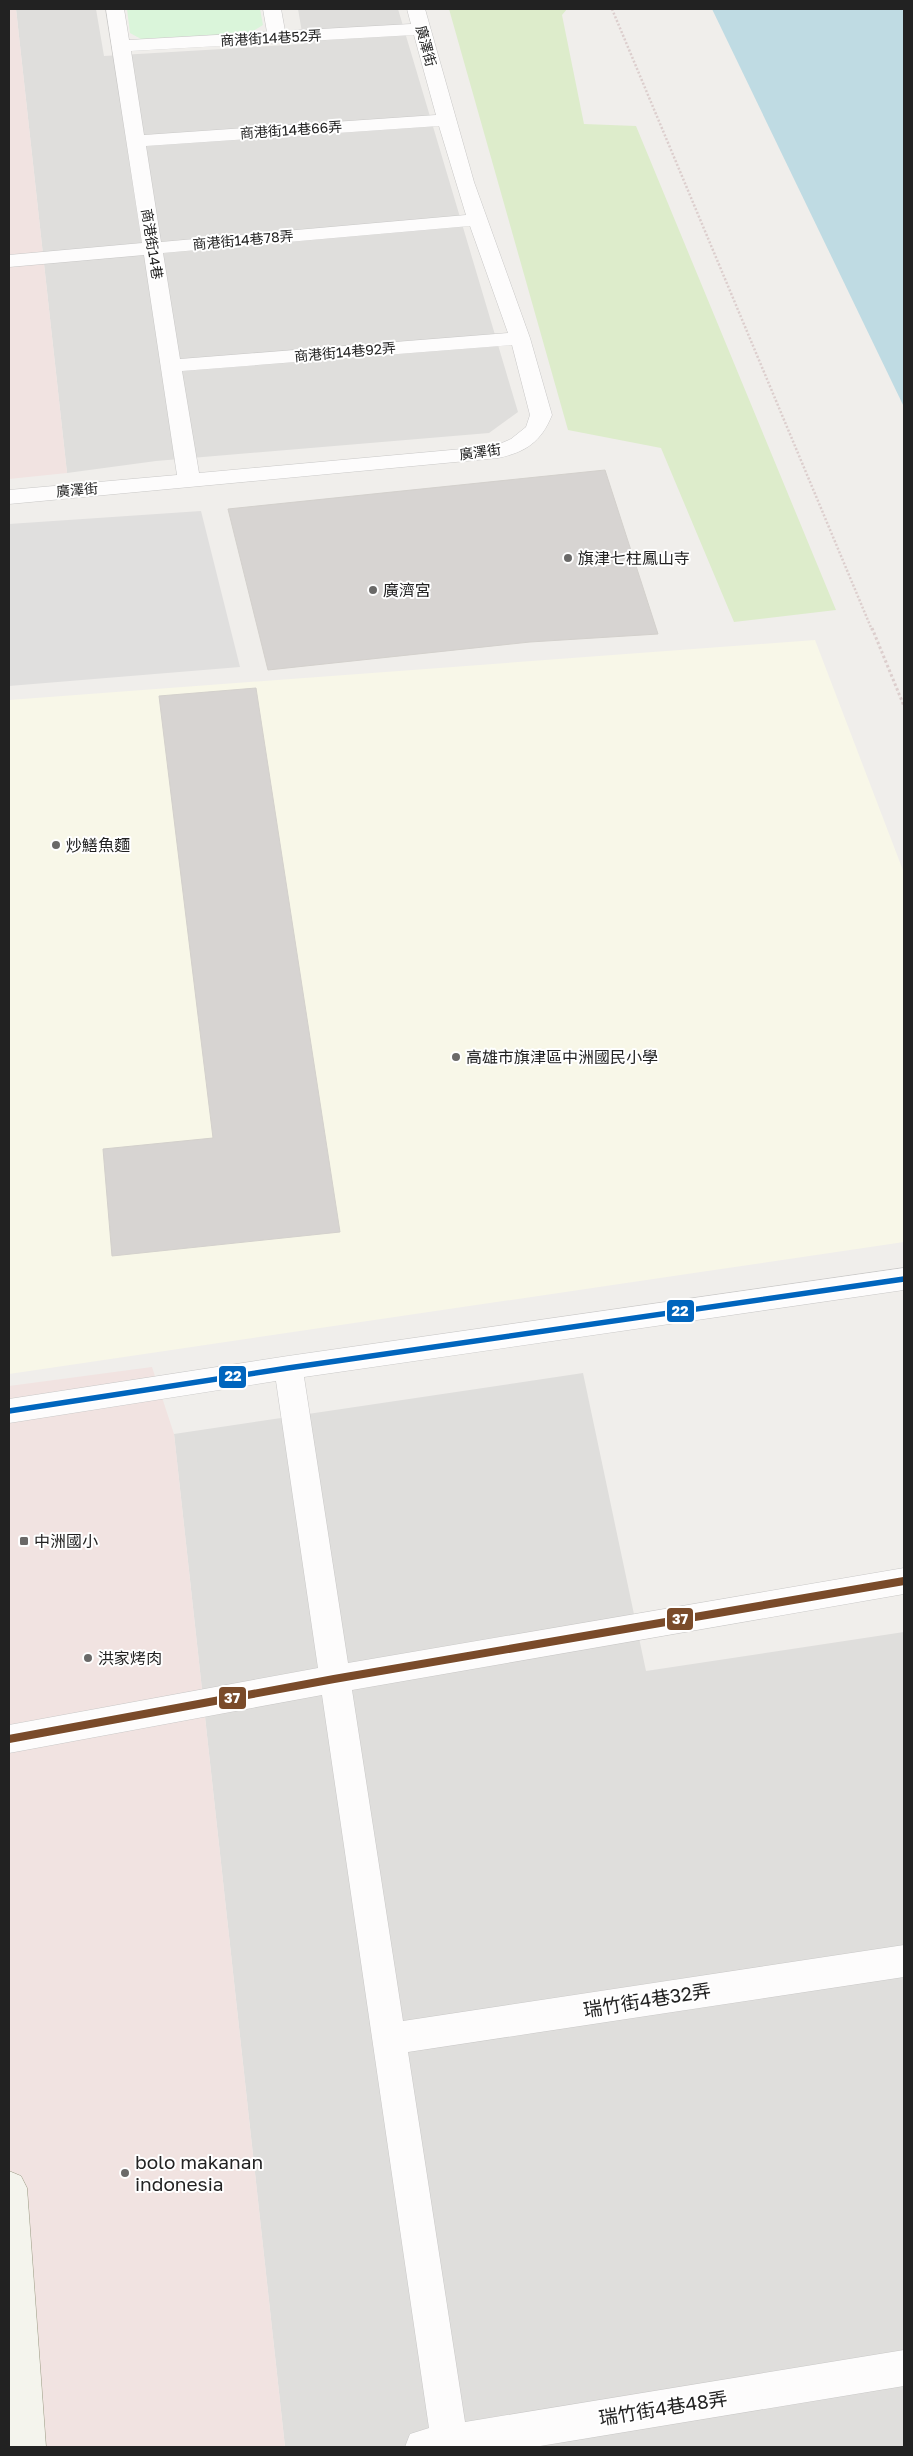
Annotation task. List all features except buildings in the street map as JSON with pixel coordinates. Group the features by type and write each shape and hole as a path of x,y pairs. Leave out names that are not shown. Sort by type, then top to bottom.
{"street":[{"name":"商港街14巷","path":"114,9 189,480"},
{"path":"272,9 277,37"},
{"name":"廣澤街","path":"9,497 498,452 519,444 535,430 541,415 520,338 477,220 446,120 416,9"},
{"name":"商港街14巷52弄","path":"120,46 421,29"},
{"name":"商港街14巷66弄","path":"135,141 446,120"},
{"name":"商港街14巷78弄","path":"9,261 477,220"},
{"name":"商港街14巷92弄","path":"171,366 520,338"},
{"path":"9,1411 288,1368 904,1279"},
{"path":"288,1368 389,2039 440,2446"},
{"path":"9,1738 334,1679 904,1581"},
{"name":"瑞竹街4巷32弄","path":"389,2039 904,1960"},
{"path":"9,2188 28,2447"},
{"name":"瑞竹街4巷48弄","path":"440,2446 904,2368"}],"path":[{"path":"612,9 904,706"}],"shaded area":[{"path":"9,9 16,9 67,473 9,479"},
{"path":"16,9 96,9 104,56 304,44 298,9 398,9 518,412 489,433 156,461 67,473"},
{"path":"201,511 240,667 9,686 9,524"},
{"name":"高雄市旗津區中洲國民小學","path":"815,640 904,873 904,1242 9,1374 9,700"},
{"path":"152,1367 174,1434 285,2447 9,2447 9,1386"},
{"path":"583,1373 646,1671 904,1632 904,2447 285,2447 174,1434"}],"green space":[{"path":"127,9 260,9 263,25 250,33 141,39 130,33"},
{"path":"449,9 567,9 562,15 584,124 636,126 836,610 734,622 661,448 568,430"}],"water":[{"path":"712,9 904,9 904,407"}],"transit line":[{"name":"22","path":"9,1411 288,1368 904,1279"},
{"name":"37","path":"9,1739 334,1679 904,1581"}],"place":[{"name":"旗津七柱鳳山寺","path":"568,558"},
{"name":"廣濟宮","path":"373,590"},
{"name":"炒鱔魚麵","path":"56,845"},
{"name":"高雄市旗津區中洲國民小學","path":"456,1057"},
{"name":"中洲國小","path":"24,1541"},
{"name":"洪家烤肉","path":"88,1658"},
{"name":"bolo makanan indonesia","path":"125,2173"}]}
